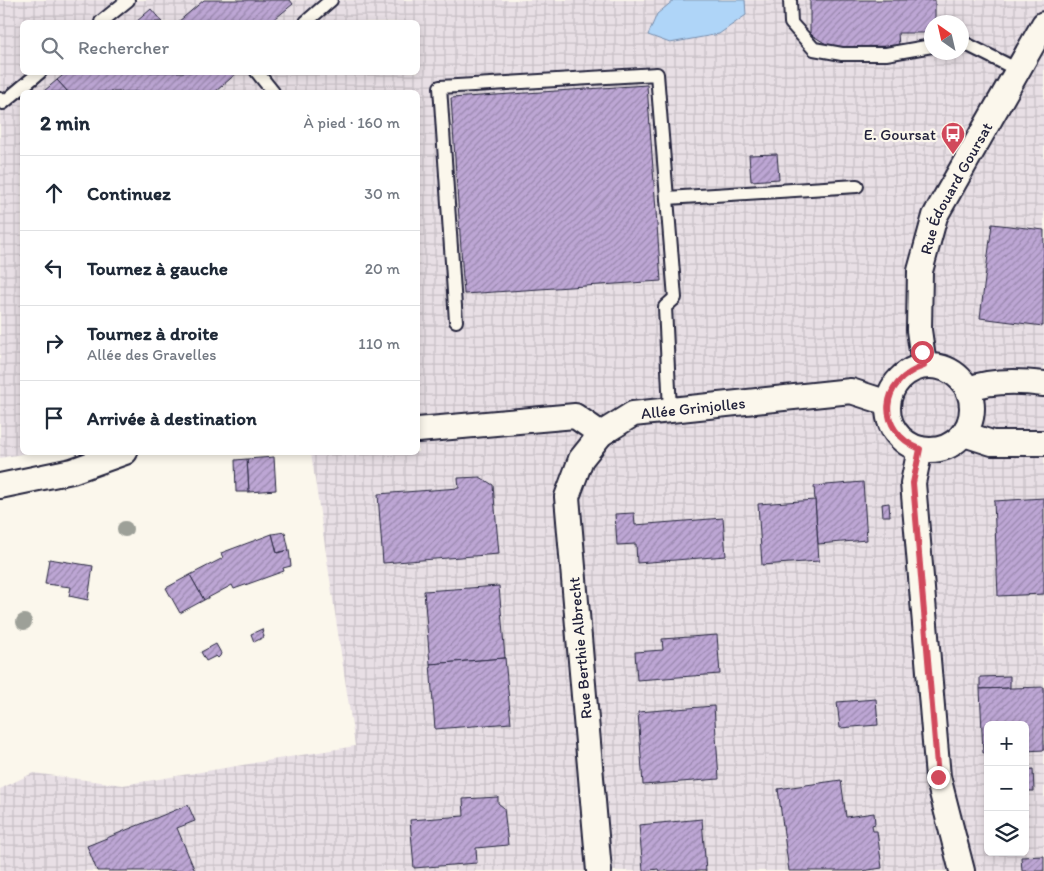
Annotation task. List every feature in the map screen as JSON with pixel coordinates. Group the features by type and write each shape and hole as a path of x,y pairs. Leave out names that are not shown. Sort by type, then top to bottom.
{"street":[{"name":"Rue Édouard Goursat","path":"924,366 919,330 920,271 936,216 1044,24"},
{"path":"924,366 950,371 960,378 968,389 972,400 970,423 964,434 955,442 944,448 920,449 909,444 896,432 889,415 888,403 900,378 911,370 924,366"},
{"path":"968,389 977,385 1022,381 1044,384"},
{"name":"Allée Grinjolles","path":"601,434 633,414 670,410 851,391 888,403"},
{"path":"420,430 576,416 601,434"},
{"name":"Rue Berthie Albrecht","path":"599,871 567,497 581,459 601,434"},
{"path":"964,434 992,443 1044,443"},
{"path":"920,449 913,483 938,777 962,871"},
{"path":"0,486 72,471 117,455"}],"lane":[{"path":"103,20 128,0"},
{"path":"308,20 331,0"},
{"path":"790,0 791,23 814,49 842,54 886,54 924,47"},
{"path":"969,46 1018,70"},
{"path":"456,321 440,87 656,74 676,298 665,307 670,410"},
{"path":"24,90 37,75"},
{"path":"259,75 271,90"},
{"path":"0,99 3,103 20,95"},
{"path":"667,198 858,186"}],"shaded area":[{"path":"0,0 1044,0 1044,871 0,871 0,789 33,773 123,785 355,746 311,455 420,455 420,90 20,90 20,454 0,458"}],"water":[{"path":"674,0 745,0 746,15 719,34 670,43 648,35 657,14"}],"building":[{"path":"204,0 290,0 293,4 273,20 180,20"},
{"path":"810,0 935,0 935,15 924,15 924,33 898,33 899,46 831,47 810,34"},
{"path":"151,9 160,20 138,20"},
{"path":"63,75 235,75 217,90 66,90 57,80"},
{"path":"57,80 66,90 45,90"},
{"path":"647,85 661,281 464,294 451,98"},
{"path":"777,154 779,179 751,181 749,155"},
{"path":"992,224 1044,230 1043,326 980,318"},
{"path":"274,457 276,490 249,492 247,459"},
{"path":"247,459 249,492 236,492 235,460"},
{"path":"480,477 493,485 499,554 383,563 378,494 459,488 458,478"},
{"path":"863,482 867,540 818,544 814,486"},
{"path":"1044,498 1044,594 998,596 994,501"},
{"path":"815,500 819,561 762,565 758,504"},
{"path":"889,503 890,516 883,516 882,504"},
{"path":"634,513 635,525 723,518 726,556 637,563 636,544 617,545 615,514"},
{"path":"285,532 289,550 277,553 272,534"},
{"path":"272,534 277,553 289,550 291,566 283,568 284,571 234,589 232,585 204,600 190,575 223,558 221,553"},
{"path":"49,559 93,566 88,600 69,596 71,587 45,584"},
{"path":"190,575 204,600 180,613 166,588"},
{"path":"499,586 505,658 430,664 424,591"},
{"path":"262,629 264,637 254,642 251,634"},
{"path":"717,635 720,674 637,680 635,652 663,650 662,639"},
{"path":"216,644 221,653 220,656 206,661 201,652"},
{"path":"505,658 511,723 435,729 430,664"},
{"path":"1010,676 1010,688 980,689 980,677"},
{"path":"1044,687 1044,750 1029,751 1029,721 984,721 983,753 980,689"},
{"path":"876,699 878,725 840,728 837,702"},
{"path":"714,706 719,779 643,785 638,712"},
{"path":"1033,769 1034,791 1029,791 1029,770"},
{"path":"841,780 846,817 874,813 875,824 872,825 873,831 877,831 882,868 862,871 789,871 778,789"},
{"path":"498,797 498,803 504,808 508,845 476,848 477,863 414,868 410,820 464,816 463,799"},
{"path":"188,805 195,821 177,828 195,871 97,871 87,846"},
{"path":"702,819 706,871 659,871 658,869 643,871 639,825"},
{"path":"1044,856 1044,871 1022,871 1021,857"}],"place":[{"name":"E. Goursat","path":"953,155"}],"route":[{"path":"922,352 924,366 911,370 900,378 888,403 892,426 899,436 909,444 920,449 913,483 938,777"}]}
